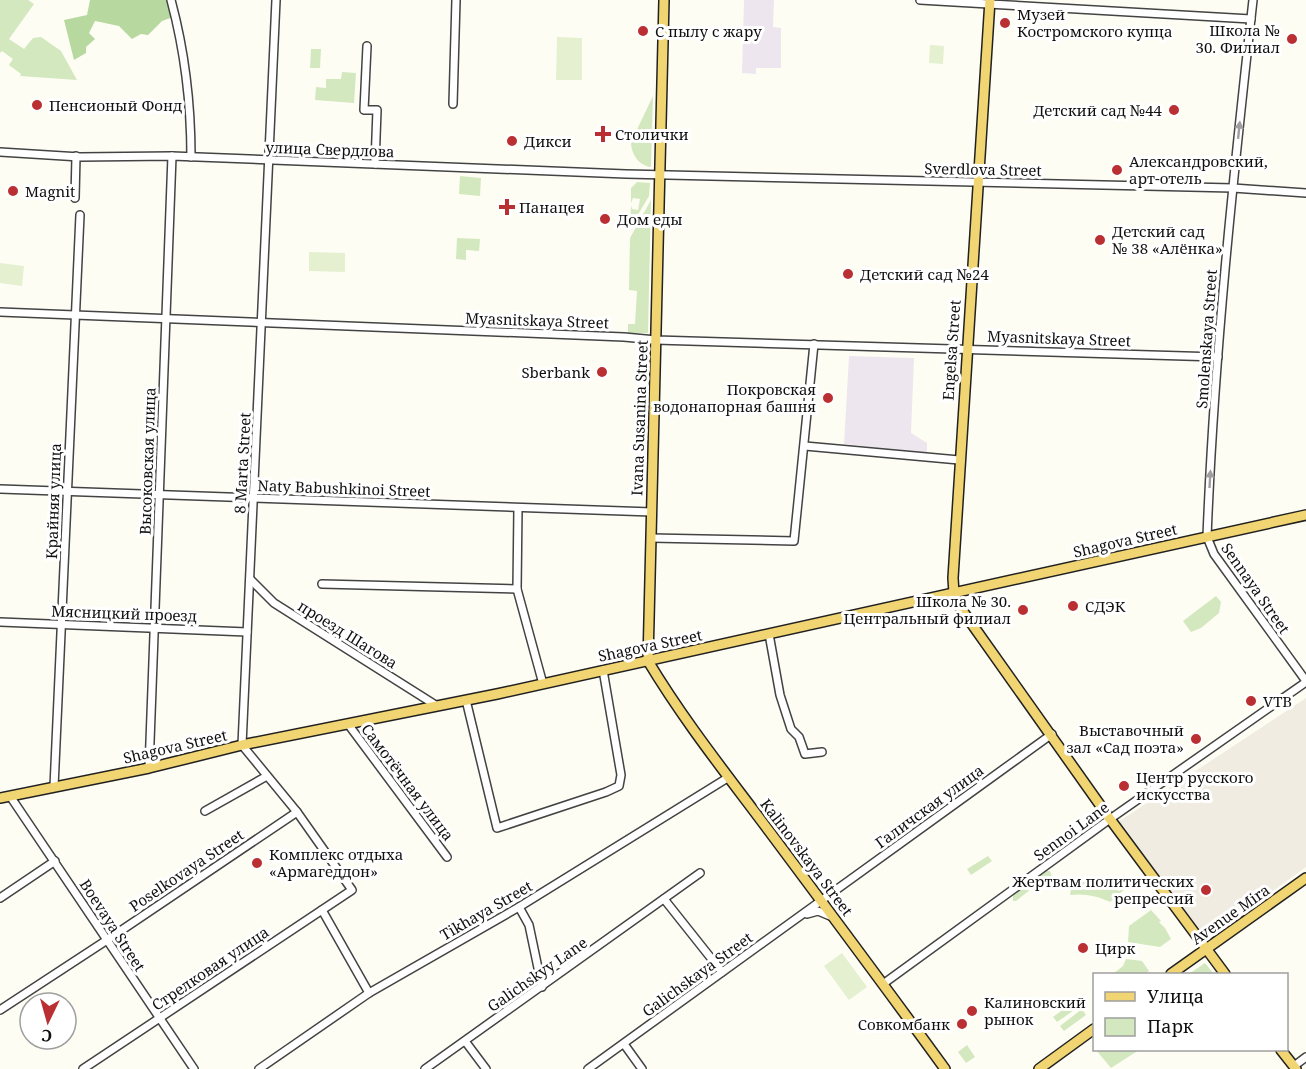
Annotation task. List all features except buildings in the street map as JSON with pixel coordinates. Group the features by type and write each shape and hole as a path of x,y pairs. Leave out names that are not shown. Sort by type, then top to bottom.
{"main road":[{"name":"Ivana Susanina Street","path":"648,661 664,0"},
{"name":"Engelsa Street","path":"954,594 959,460 989,2"},
{"name":"Shagova Street","path":"0,798 149,768 242,745 543,684 1306,515"},
{"path":"954,594 957,603 1052,734 1110,819 1224,973"},
{"name":"Kalinovskaya Street","path":"648,661 729,777 945,1069"},
{"name":"Avenue Mira","path":"1173,973 1306,878"},
{"path":"1039,1069 1093,1030"},
{"path":"1282,1051 1295,1067"}],"street":[{"path":"171,0 182,40 191,126 191,157"},
{"name":"8 Marta Street","path":"242,745 276,0"},
{"path":"453,104 456,0"},
{"path":"920,0 989,2 1251,19"},
{"name":"Smolenskaya Street","path":"1207,537 1218,357 1253,0"},
{"path":"367,46 364,110 377,110 375,164"},
{"name":"улица Свердлова","path":"0,152 76,156 172,156 660,175"},
{"path":"75,198 76,156"},
{"name":"Высоковская улица","path":"149,768 172,156"},
{"name":"Sverdlova Street","path":"660,175 1233,188 1306,193"},
{"name":"Крайняя улица","path":"54,787 80,215"},
{"name":"Myasnitskaya Street","path":"0,312 656,339 1218,357"},
{"path":"651,538 795,541 814,344"},
{"path":"805,446 959,460"},
{"name":"Naty Babushkinoi Street","path":"0,489 652,512"},
{"path":"518,507 517,589 543,684"},
{"name":"Sennaya Street","path":"1207,537 1214,554 1306,682"},
{"name":"проезд Шагова","path":"250,579 283,608 437,706"},
{"path":"322,584 517,589"},
{"name":"Мясницкий проезд","path":"0,622 248,632"},
{"path":"769,634 780,695 791,729 799,737 805,754 822,752"},
{"path":"466,700 497,828 619,786 621,776 603,670"},
{"name":"Sennoi Lane","path":"884,984 1110,819 1306,682"},
{"name":"Самотёчная улица","path":"348,724 447,857"},
{"name":"Галичская улица","path":"821,901 1052,734"},
{"path":"242,745 297,812"},
{"path":"205,811 267,776"},
{"name":"Tikhaya Street","path":"259,1069 369,993 519,907 729,777"},
{"name":"Boevaya Street","path":"10,796 194,1069"},
{"name":"Стрелковая улица","path":"83,1069 352,890 297,812"},
{"name":"Poselkovaya Street","path":"0,1010 297,812"},
{"path":"0,897 55,861"},
{"name":"Galichskyy Lane","path":"424,1069 700,873"},
{"path":"664,899 722,972"},
{"name":"Galichskaya Street","path":"588,1069 821,901"},
{"path":"519,907 529,926 542,987"},
{"path":"322,910 369,993"},
{"path":"796,919 818,911 824,912 838,922"},
{"path":"465,1041 486,1069"},
{"path":"624,1044 642,1069"},
{"path":"1295,1067 1306,1057"}],"shaded area":[{"path":"744,0 774,0 773,27 781,28 781,68 756,68 756,74 742,73"},
{"path":"849,356 914,358 911,433 927,443 927,454 844,444"},
{"path":"1306,698 1306,867 1205,940 1118,822"}],"green space":[{"path":"0,0 28,0 34,4 9,39 24,49 33,38 41,37 61,51 77,80 20,76 21,74 9,65 13,59 2,51 0,53"},
{"path":"90,0 168,0 173,17 162,21 148,35 141,34 132,39 119,26 95,21 89,33 95,39 86,47 86,53 74,60 64,20 87,15"},
{"path":"557,37 582,38 582,80 556,80"},
{"path":"930,45 944,46 943,64 929,63"},
{"path":"311,49 321,49 320,68 310,68"},
{"path":"342,72 356,73 354,103 315,100 316,87 326,88 326,79 341,79"},
{"path":"653,96 651,167 636,159 631,142"},
{"path":"460,176 481,178 480,196 459,194"},
{"path":"637,182 650,183 649,196 630,228 631,205 632,209 638,210 640,199 633,198 631,203 631,188"},
{"path":"651,200 648,333 628,333 628,324 635,324 637,291 629,290 630,238"},
{"path":"457,238 480,239 479,251 466,250 466,260 456,259"},
{"path":"309,252 345,253 345,272 309,271"},
{"path":"0,263 24,266 22,286 0,283"},
{"path":"1216,596 1221,602 1219,613 1201,628 1191,632 1183,621"},
{"path":"988,856 992,861 971,875 967,869"},
{"path":"1046,871 1050,871 1052,877 1038,886 1034,885 1034,880"},
{"path":"1140,876 1110,902 1080,894 1070,895 1071,889 1084,881 1090,889 1113,887 1119,891"},
{"path":"1025,886 1031,889 1013,901 1013,895"},
{"path":"1151,910 1161,921 1159,922 1171,939 1160,947 1128,942 1129,926"},
{"path":"842,953 867,987 849,1000 824,966"},
{"path":"1126,959 1142,961 1149,971 1146,973 1114,973 1123,966"},
{"path":"1205,963 1213,973 1190,973"},
{"path":"1076,1000 1080,1006 1057,1022 1053,1017"},
{"path":"1082,1009 1086,1015 1064,1031 1060,1026"},
{"path":"967,1045 975,1057 966,1063 958,1052"},
{"path":"1097,1051 1137,1051 1111,1068"}],"place":[{"name":"Музей Костромского купца","path":"1005,23"},
{"name":"С пылу с жару","path":"643,31"},
{"name":"Школа № 30. Филиал","path":"1292,39"},
{"name":"Пенсионый Фонд","path":"37,105"},
{"name":"Детский сад №44","path":"1174,110"},
{"name":"Столички","path":"603,134"},
{"name":"Дикси","path":"512,141"},
{"name":"Александровский, арт-отель","path":"1117,170"},
{"name":"Magnit","path":"13,191"},
{"name":"Панацея","path":"507,207"},
{"name":"Дом еды","path":"605,219"},
{"name":"Детский сад № 38 «Алёнка»","path":"1100,240"},
{"name":"Детский сад №24","path":"848,274"},
{"name":"Sberbank","path":"602,372"},
{"name":"Покровская водонапорная башня","path":"828,398"},
{"name":"СДЭК","path":"1073,606"},
{"name":"Школа № 30. Центральный филиал","path":"1023,610"},
{"name":"VTB","path":"1251,701"},
{"name":"Выставочный зал «Сад поэта»","path":"1196,739"},
{"name":"Центр русского искусства","path":"1124,786"},
{"name":"Комплекс отдыха «Армагеддон»","path":"257,863"},
{"name":"Жертвам политических репрессий","path":"1206,890"},
{"name":"Цирк","path":"1083,948"},
{"name":"Калиновский рынок","path":"972,1011"},
{"name":"Совкомбанк","path":"962,1024"}]}
